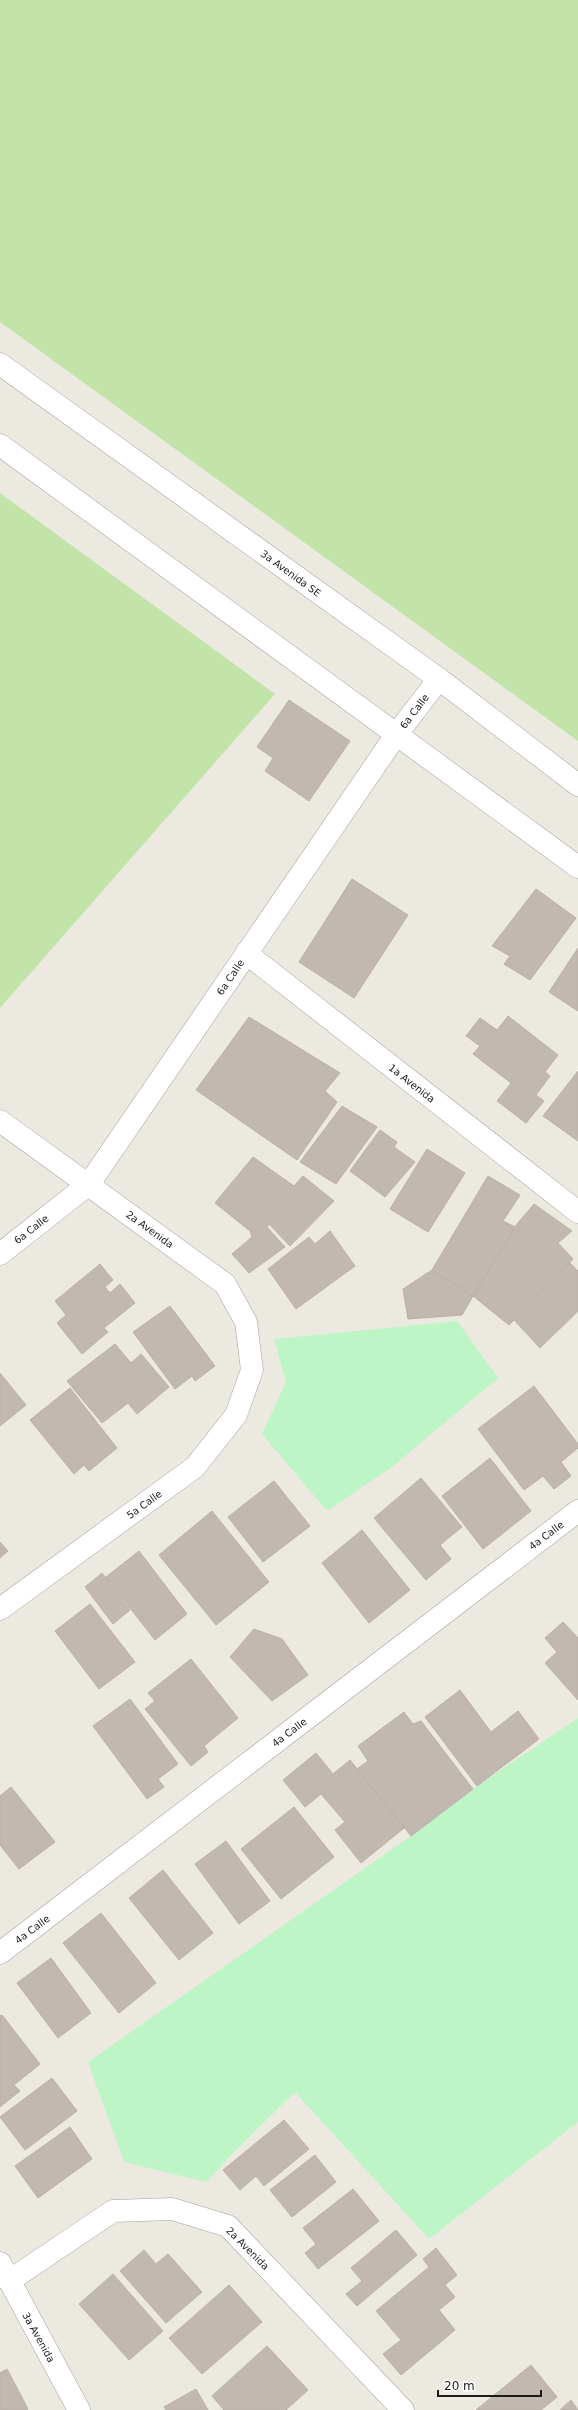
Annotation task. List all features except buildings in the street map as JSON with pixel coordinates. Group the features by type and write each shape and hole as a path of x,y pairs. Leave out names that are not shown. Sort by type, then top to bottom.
{"street":[{"name":"3a Avenida SE","path":"0,364 439,679 578,785"},
{"path":"0,445 578,867"},
{"name":"6a Calle","path":"0,1254 89,1184 396,735 439,679"},
{"name":"1a Avenida","path":"246,953 578,1212"},
{"name":"2a Avenida","path":"0,1122 89,1184 225,1284 246,1322 252,1370"},
{"name":"5a Calle","path":"0,1609 195,1467 236,1416 252,1370"},
{"name":"4a Calle","path":"0,1953 578,1511"},
{"name":"2a Avenida","path":"4,2272 113,2212 172,2209 228,2226 402,2410"},
{"name":"3a Avenida","path":"4,2272 79,2410"}],"green space":[{"path":"0,0 578,0 578,741 0,322"},
{"path":"0,493 275,694 0,1008"},
{"path":"457,1321 498,1378 392,1467 327,1511 262,1434 286,1382 274,1339"},
{"path":"578,1718 578,2122 429,2239 295,2092 232,2154 206,2182 124,2162 88,2062 411,1836 477,1786"}]}
